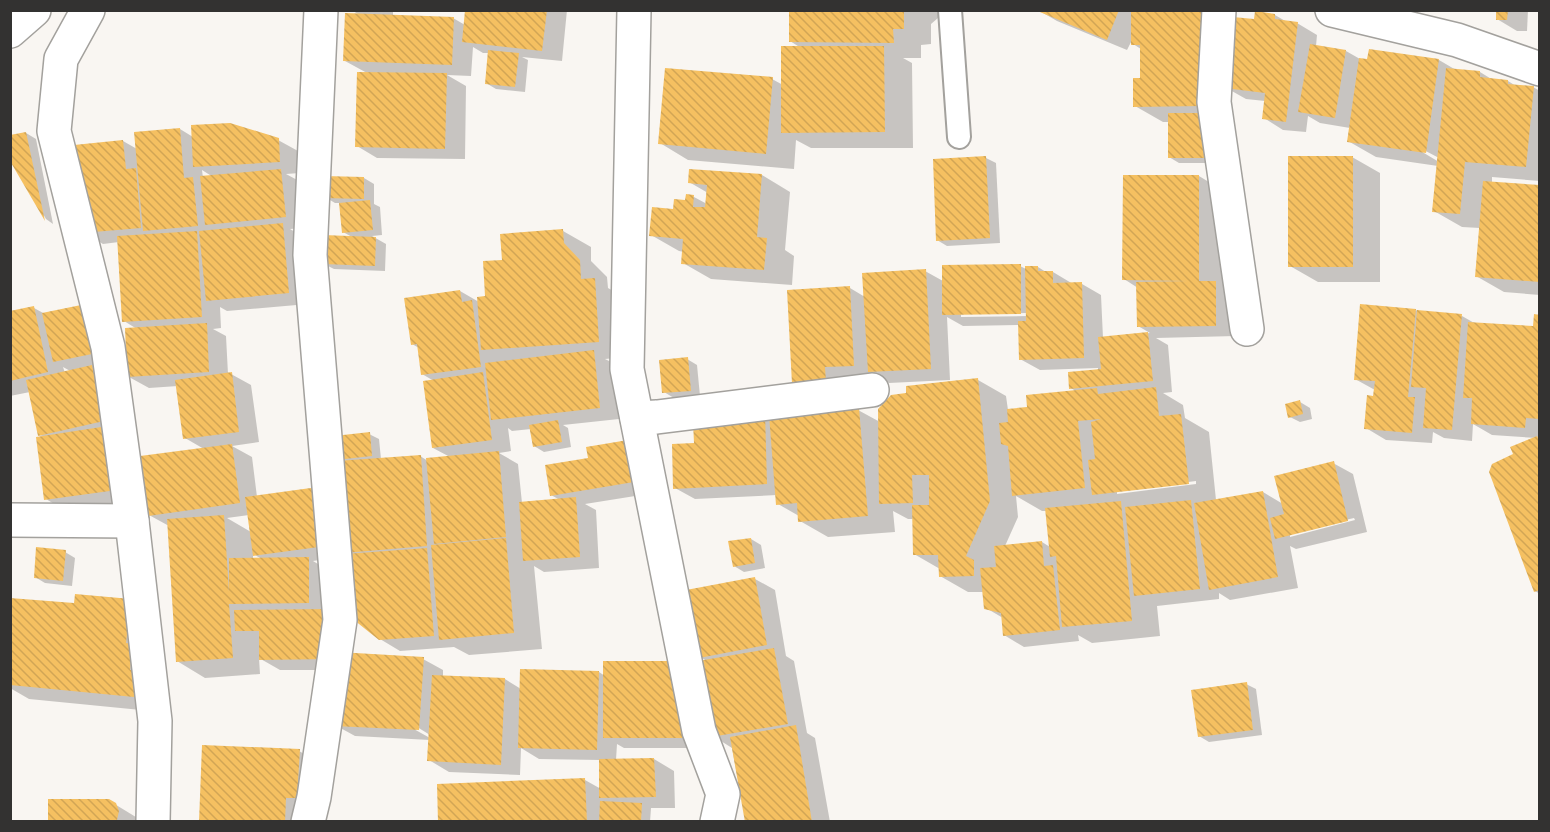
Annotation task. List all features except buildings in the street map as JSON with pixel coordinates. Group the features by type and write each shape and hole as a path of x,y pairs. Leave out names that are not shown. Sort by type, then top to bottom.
{"street":[{"path":"10,31 34,10"},
{"path":"88,10 61,59 54,130 108,347 132,521 155,721 153,822"},
{"path":"308,822 314,798 340,620 310,255 321,10"},
{"path":"634,10 627,369 699,732 723,794 717,822"},
{"path":"1219,10 1214,102 1247,329"},
{"path":"1332,10 1458,39 1539,69"},
{"path":"637,418 872,390"},
{"path":"10,520 132,521"}],"lane":[{"path":"950,10 959,137"}]}
